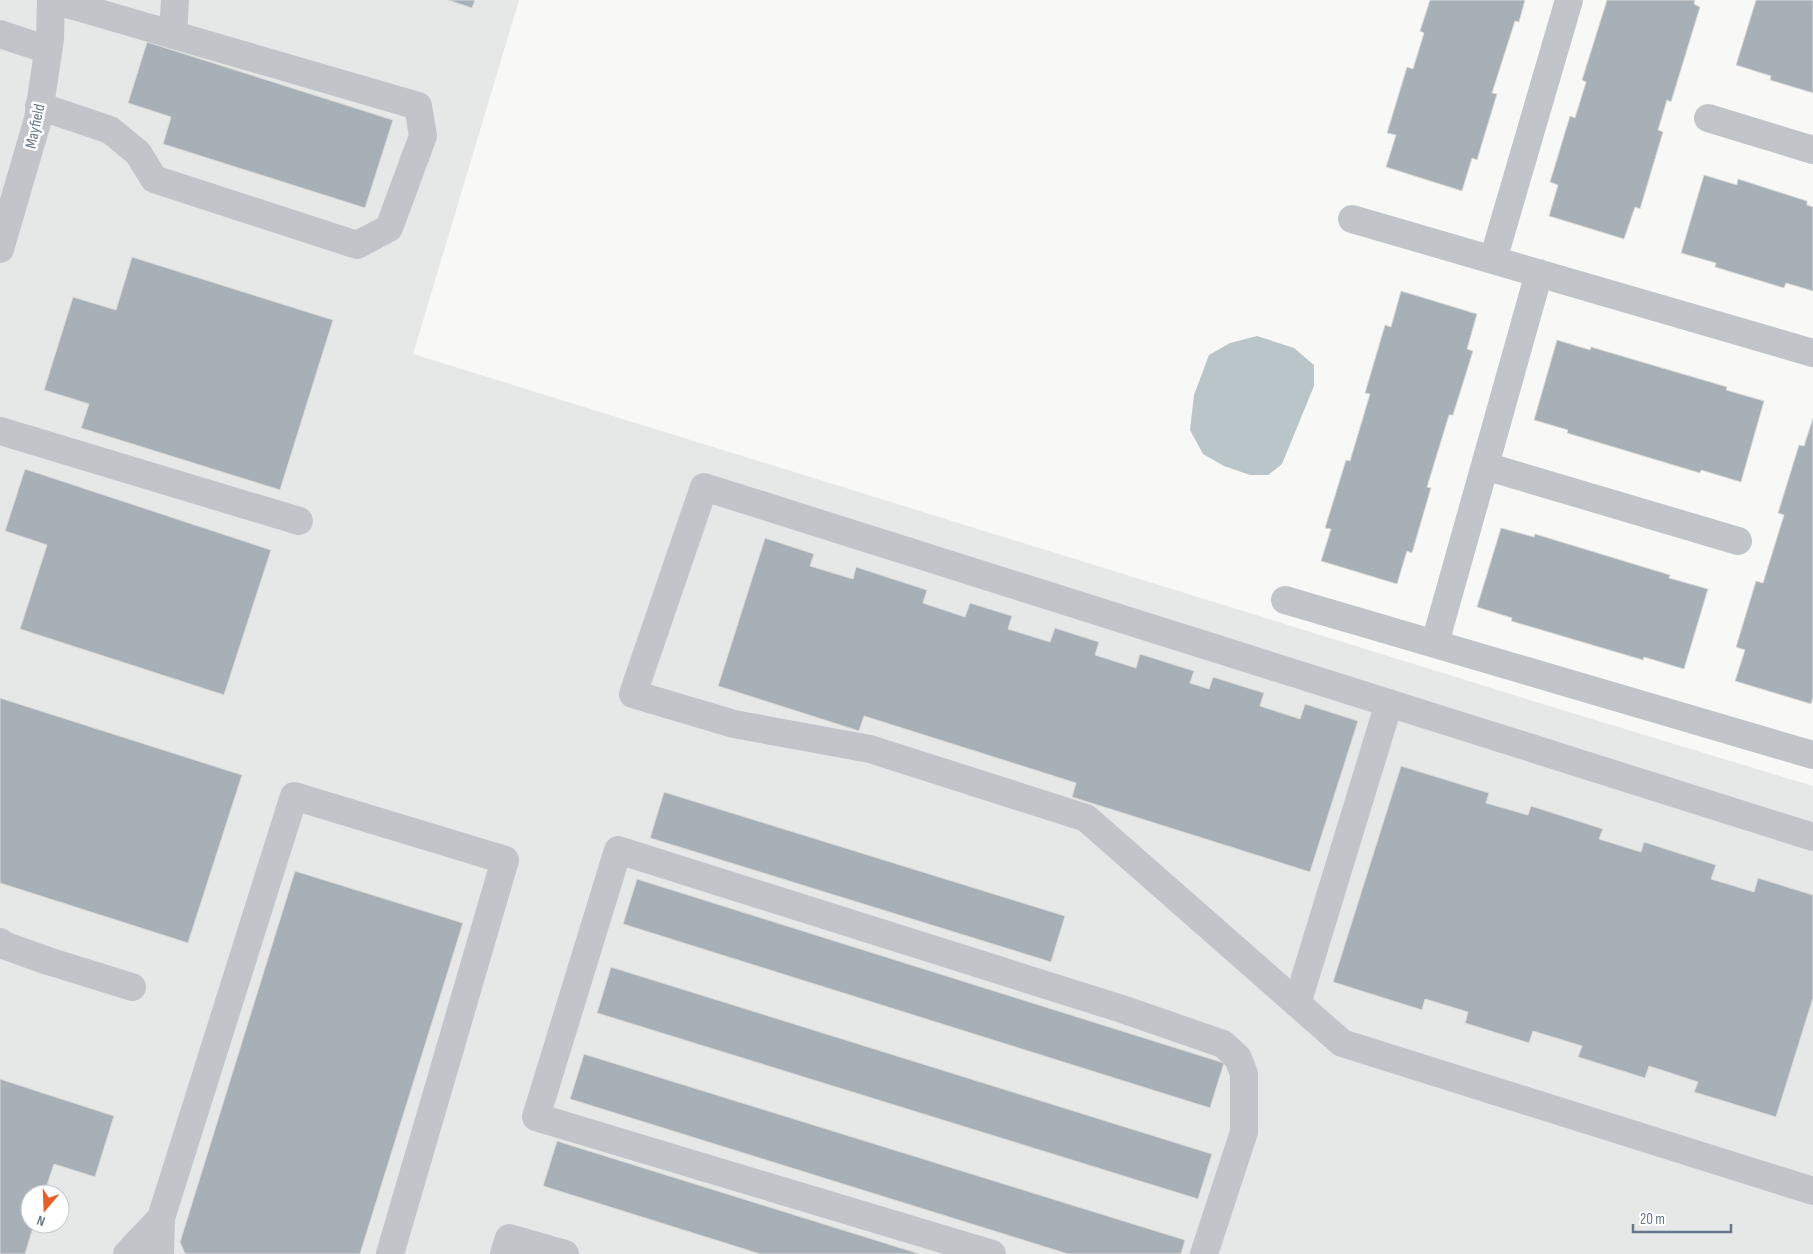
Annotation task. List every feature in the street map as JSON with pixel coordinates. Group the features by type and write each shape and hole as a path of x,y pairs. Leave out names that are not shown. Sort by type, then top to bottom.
{"street":[{"path":"39,106 110,130 138,152 154,179 357,245 389,228 423,136 418,106 53,0"},
{"name":"Mayfield","path":"0,250 30,150 48,50 53,0"},
{"path":"172,35 175,0"},
{"path":"1493,260 1569,0"},
{"path":"0,34 48,50"},
{"path":"1708,118 1813,150"},
{"path":"1352,219 1813,353"},
{"path":"1435,643 1539,273"},
{"path":"0,431 299,521"},
{"path":"1485,466 1738,541"},
{"path":"1813,837 704,486 634,694 734,724 870,749 1086,818 1342,1043 1813,1191"},
{"path":"1285,600 1813,755"},
{"path":"1297,1004 1389,703"},
{"path":"160,1254 161,1218 294,796 505,860 390,1254"},
{"path":"992,1254 536,1117 618,850 1122,1009 1223,1044 1238,1058 1244,1074 1244,1132 1204,1254"},
{"path":"0,942 3,945 48,961 132,987"},
{"path":"127,1254 161,1218"},
{"path":"504,1254 509,1238 565,1254"}],"shaded area":[{"path":"0,0 519,0 413,354 1813,786 1813,1254 0,1254"},
{"path":"1257,336 1294,348 1314,365 1314,386 1282,464 1268,475 1250,475 1224,466 1203,454 1190,430 1194,395 1209,355 1230,343"}],"building":[{"path":"448,0 475,0 472,8"},
{"path":"1430,0 1525,0 1519,22 1515,21 1492,93 1497,94 1477,160 1472,158 1462,191 1386,167 1396,135 1387,133 1407,67 1413,69 1424,33 1420,31"},
{"path":"1607,0 1695,0 1694,4 1700,7 1671,102 1667,100 1658,130 1663,132 1640,209 1635,207 1624,239 1549,216 1558,185 1550,182 1570,116 1575,118 1586,82 1582,80"},
{"path":"1756,0 1813,0 1813,93 1770,80 1771,76 1736,65"},
{"path":"147,42 393,120 365,208 163,144 171,117 128,103"},
{"path":"1704,175 1737,185 1738,179 1807,201 1807,205 1813,207 1813,291 1786,283 1784,288 1715,267 1716,263 1681,253"},
{"path":"132,257 333,320 280,490 81,428 89,404 44,390 73,297 116,310"},
{"path":"1401,291 1477,314 1467,349 1473,351 1453,415 1449,415 1427,487 1431,488 1412,553 1407,551 1397,584 1321,561 1331,529 1325,528 1346,460 1350,461 1370,394 1365,393 1385,325 1391,327"},
{"path":"1557,340 1590,350 1591,347 1727,387 1726,390 1764,401 1741,482 1701,470 1700,473 1567,433 1568,430 1534,420"},
{"path":"1813,418 1813,697 1811,704 1735,681 1745,650 1736,647 1756,581 1763,583 1784,515 1778,513 1799,445 1804,446"},
{"path":"25,469 271,550 224,695 20,629 47,545 5,531"},
{"path":"1501,528 1534,537 1535,534 1670,575 1669,578 1708,589 1684,669 1644,657 1643,660 1511,621 1512,618 1477,607"},
{"path":"765,538 814,554 810,566 853,579 856,567 927,590 923,603 965,617 970,603 1012,616 1008,629 1050,642 1055,628 1099,642 1095,655 1136,668 1140,654 1194,671 1190,683 1209,689 1213,677 1264,693 1260,706 1300,719 1305,704 1358,721 1310,872 1072,797 1076,783 864,716 859,731 718,686"},
{"path":"0,698 242,775 188,943 0,883"},
{"path":"1401,766 1489,793 1486,803 1528,815 1531,806 1603,829 1599,839 1641,852 1644,842 1716,865 1711,879 1754,892 1758,878 1813,895 1813,998 1776,1117 1694,1092 1698,1082 1649,1066 1645,1078 1578,1057 1582,1046 1533,1031 1529,1043 1465,1023 1468,1012 1425,999 1422,1010 1333,982"},
{"path":"664,792 1065,916 1051,962 650,838"},
{"path":"295,871 463,923 360,1254 185,1254 180,1242"},
{"path":"637,879 1224,1063 1210,1108 623,924"},
{"path":"611,967 1212,1154 1198,1199 597,1013"},
{"path":"584,1054 1185,1240 1181,1254 1068,1254 570,1099"},
{"path":"0,1079 114,1116 95,1177 54,1164 47,1184 20,1184 20,1234 31,1234 25,1254 0,1254"},
{"path":"557,1141 920,1254 760,1254 543,1186"}]}
